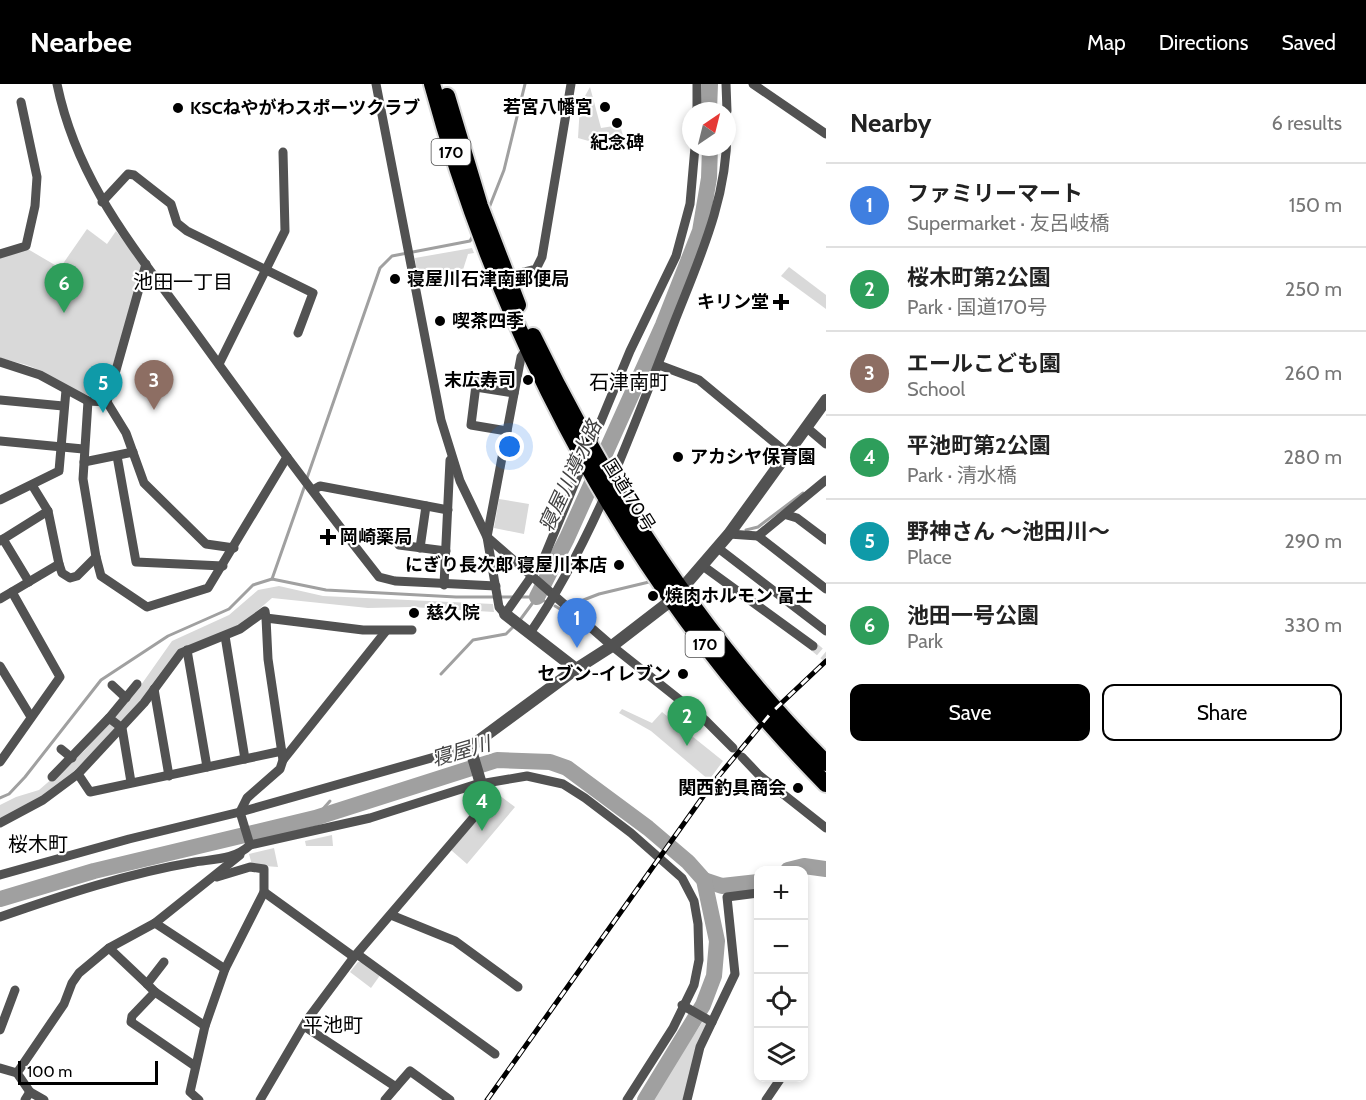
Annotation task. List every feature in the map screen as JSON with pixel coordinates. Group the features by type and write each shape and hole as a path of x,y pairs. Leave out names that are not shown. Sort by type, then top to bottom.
{"highway":[{"name":"国道170号","path":"432,84 502,277 531,344 588,456 605,486 742,690 826,784"},
{"name":"国道170号","path":"444,84 481,224"},
{"name":"国道170号","path":"678,595 760,693 826,764"}],"street":[{"path":"57,84 67,126 102,202 299,474 379,577 395,581 496,588"},
{"path":"376,84 441,420 450,454 460,481 488,537 496,588 505,609 528,631 576,669"},
{"path":"502,277 536,269 542,257 571,84"},
{"path":"697,84 697,102"},
{"path":"726,84 727,102"},
{"path":"753,84 826,134"},
{"path":"0,254 26,246 35,206 37,177 21,102"},
{"path":"219,364 285,231 283,152"},
{"path":"505,609 532,579 543,560 630,351 676,256 690,204 694,156"},
{"path":"528,631 555,597 658,365 708,241 728,156"},
{"path":"102,202 128,174 134,175 171,204 177,223 187,231 313,293 298,333"},
{"path":"146,264 107,402 126,433 144,483 206,544 234,548"},
{"path":"488,537 521,357 531,344"},
{"path":"0,362 40,375 88,401 107,402"},
{"path":"658,365 699,380 787,453"},
{"path":"507,431 471,425 476,382 514,393"},
{"path":"0,500 59,471 59,446 66,390"},
{"path":"0,400 63,406"},
{"path":"0,875 129,839 242,815 471,750 576,669 612,646 678,595 729,534 826,400"},
{"path":"88,401 83,449 85,495 101,576 147,607 208,588 287,457"},
{"path":"806,427 826,444"},
{"path":"0,441 83,449"},
{"path":"84,462 133,452"},
{"path":"444,585 450,454"},
{"path":"117,456 136,562 223,566"},
{"path":"32,485 48,511 62,573 70,578 77,576 96,557"},
{"path":"312,489 320,486 448,510"},
{"path":"758,536 787,515 788,509 824,486"},
{"path":"420,548 426,506"},
{"path":"28,582 2,540 48,511"},
{"path":"787,515 797,518 826,540"},
{"path":"729,534 758,536 826,588"},
{"path":"488,537 532,579 705,720 733,748"},
{"path":"399,545 446,551"},
{"path":"718,548 826,631"},
{"path":"0,599 59,564"},
{"path":"703,566 813,646"},
{"path":"1,759 60,677 12,592"},
{"path":"0,823 42,800 78,774 122,728 180,653 240,629 265,611 268,659 282,755 280,769 247,798 242,815 249,842"},
{"path":"266,618 386,631 412,630"},
{"path":"78,774 90,792 244,759 282,755 386,631"},
{"path":"225,636 244,759"},
{"path":"187,650 207,767"},
{"path":"0,666 31,717"},
{"path":"52,777 109,718 137,684"},
{"path":"112,685 126,698"},
{"path":"154,689 169,776"},
{"path":"109,718 122,728 131,782"},
{"path":"61,748 72,758"},
{"path":"262,1099 303,1026 356,956 480,810 480,781 471,750"},
{"path":"742,757 759,775 826,828"},
{"path":"16,1073 64,1004 72,982 79,973 109,948 155,923 241,854 249,842 370,818 480,781 527,776 563,784 631,833 682,878 694,901 698,924 699,960 694,985 682,1005 673,1028 627,1100"},
{"path":"0,917 51,900 172,866 241,854"},
{"path":"199,1100 190,1092 205,1026 225,969 264,892 264,869 250,867 213,878"},
{"path":"264,892 495,1054"},
{"path":"687,1100 700,1047 735,974 727,897 754,893"},
{"path":"391,915 455,941 518,987"},
{"path":"155,923 225,969"},
{"path":"109,948 155,992 205,1026"},
{"path":"147,984 164,962"},
{"path":"0,1030 15,990"},
{"path":"155,992 132,1016 131,1022 195,1066"},
{"path":"682,1005 712,1022"},
{"path":"303,1026 396,1087"},
{"path":"0,1068 16,1073 28,1096 44,1100"},
{"path":"385,1100 410,1071 450,1100"},
{"path":"766,1100 778,1082"}],"shaded area":[{"path":"590,87 601,128 620,125 625,143 610,147 578,138 580,105"},
{"path":"87,229 107,244 116,231 142,265 105,393 96,395 77,392 32,367 0,358 0,256 26,248 60,268"},
{"path":"472,248 474,253 468,254 461,276 417,275 415,258"},
{"path":"789,267 826,295 826,309 781,276"},
{"path":"499,499 529,504 524,534 494,528"},
{"path":"279,586 323,596 493,604 494,612 411,607 368,608 272,598 242,624 189,646 91,758 43,798 0,820 0,805 39,790 84,751 141,685 172,641 229,615 258,590"},
{"path":"622,709 652,723 662,712 723,761 709,780 651,731 619,713"},
{"path":"491,789 515,807 467,864 451,850 485,811 487,793"},
{"path":"332,835 333,846 306,846 305,841"},
{"path":"274,848 278,867 252,865 249,854"},
{"path":"358,962 362,962 381,974 371,988 350,972"},
{"path":"705,1018 712,1022 685,1100 651,1100"}],"waterway":[{"path":"489,208 504,170 525,84"},
{"name":"寝屋川導水路","path":"709,102 710,84"},
{"name":"寝屋川導水路","path":"537,597 567,538 663,325 700,231 709,178 710,156"},
{"path":"307,478 380,268 392,256 470,241 475,232"},
{"path":"272,579 305,485"},
{"path":"746,530 758,527 803,493"},
{"path":"0,798 9,794 25,777 101,680 168,636 229,609 253,585 272,579 326,590 456,597 537,597 546,602"},
{"path":"555,606 560,609 599,594 649,582"},
{"name":"寝屋川導水路","path":"520,620 537,597"},
{"name":"寝屋川導水路","path":"441,674 473,640 506,634 515,625"},
{"name":"寝屋川","path":"0,899 94,871 315,818 497,760 550,762 567,768 648,828 688,862 704,880 717,941 714,976 703,1005 645,1100"},
{"name":"寝屋川導水路","path":"315,818 330,801"},
{"path":"808,867 826,869"},
{"path":"704,880 722,886 754,882"}],"tunnel":[{"path":"813,646 826,657"}],"railway":[{"path":"487,1100 712,784 771,713 826,661"}],"place":[{"name":"若宮八幡宮","path":"605,107"},
{"name":"KSCねやがわスポーツクラブ","path":"178,108"},
{"name":"紀念碑","path":"617,123"},
{"name":"寝屋川石津南郵便局","path":"395,279"},
{"name":"キリン堂","path":"781,302"},
{"name":"池田一号公園","path":"64,313"},
{"name":"喫茶四季","path":"440,321"},
{"name":"末広寿司","path":"528,380"},
{"name":"エールこども園","path":"154,410"},
{"name":"野神さん ～池田川～","path":"103,413"},
{"name":"アカシヤ保育園","path":"678,457"},
{"name":"岡崎薬局","path":"328,537"},
{"name":"にぎり長次郎 寝屋川本店","path":"619,565"},
{"name":"焼肉ホルモン 富士","path":"653,596"},
{"name":"慈久院","path":"414,613"},
{"name":"ファミリーマート","path":"577,648"},
{"name":"セブン-イレブン","path":"683,674"},
{"name":"桜木町第2公園","path":"687,746"},
{"name":"関西釣具商会","path":"798,788"},
{"name":"平池町第2公園","path":"482,831"}],"district":[{"name":"池田一丁目","path":"183,282"},
{"name":"石津南町","path":"629,382"},
{"name":"桜木町","path":"38,844"},
{"name":"平池町","path":"333,1025"}]}
